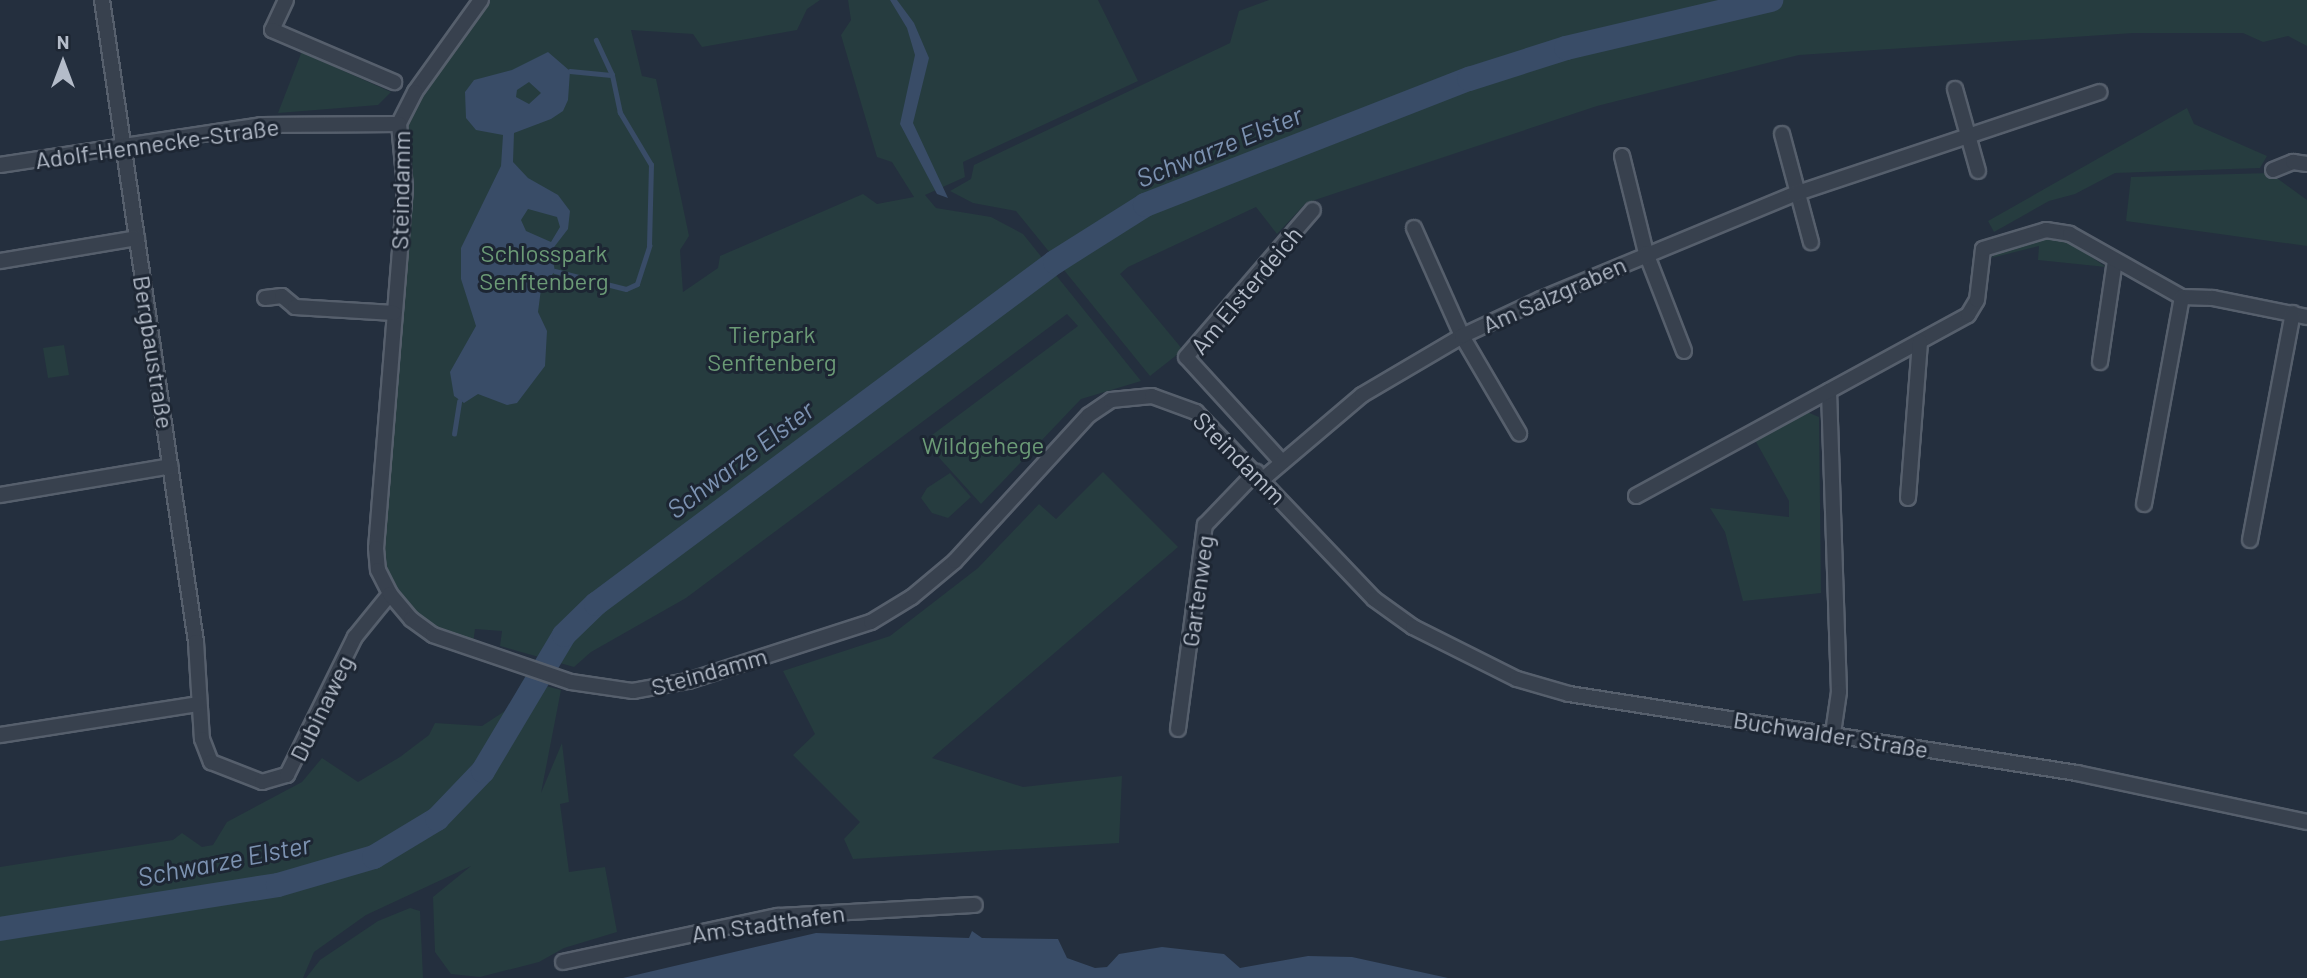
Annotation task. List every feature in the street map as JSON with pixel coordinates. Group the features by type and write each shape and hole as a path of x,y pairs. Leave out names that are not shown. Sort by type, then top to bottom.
{"street":[{"name":"Bergbaustraße","path":"102,0 196,642 199,704"},
{"path":"286,0 272,30 394,82"},
{"name":"Steindamm","path":"481,0 415,92 399,124 405,188 376,548 379,570 390,594 411,619 433,635 568,681 616,690 655,690 890,613 955,561 1075,429 1111,400 1152,396 1184,404 1259,476 1374,599"},
{"path":"1955,89 1978,170"},
{"name":"Am Salzgraben","path":"1259,476 1282,462 1362,395 1462,336 1646,253 1795,194 2099,92"},
{"name":"Adolf-Hennecke-Straße","path":"0,166 261,125 399,124"},
{"path":"1782,134 1795,194 1811,242"},
{"name":"Am Salzgraben","path":"1622,156 1646,253 1684,351"},
{"path":"2273,170 2293,162 2307,164"},
{"name":"Am Elsterdeich","path":"1282,462 1186,357 1313,211"},
{"name":"Am Salzgraben","path":"1414,228 1462,336 1519,433"},
{"path":"1636,496 1968,315 1977,300 1983,249 2046,230 2070,233 2182,297 2213,298 2300,315 2250,540"},
{"path":"0,261 137,238"},
{"path":"2100,362 2115,261"},
{"path":"265,298 282,296 295,307 394,313"},
{"path":"2144,504 2182,297"},
{"path":"1908,498 1920,341"},
{"path":"1829,391 1839,692 1833,733"},
{"path":"0,495 171,466"},
{"name":"Gartenweg","path":"1178,729 1205,525 1259,476"},
{"name":"Dubinaweg","path":"199,704 203,747 211,762 249,780 281,779 298,757 364,621 390,594"},
{"name":"Buchwalder Straße","path":"1374,599 1413,627 1541,687 2077,774 2307,822"},
{"path":"0,735 199,704"},
{"name":"Am Stadthafen","path":"563,962 778,916 975,905"}],"green space":[{"path":"490,0 820,0 807,9 797,30 702,47 693,34 631,30 642,76 656,79 689,236 680,250 683,292 718,268 720,256 863,194 877,204 914,197 892,162 877,157 841,35 851,20 848,0 1098,0 1138,81 963,162 965,177 925,195 936,208 991,217 1023,234 1141,381 1081,399 981,504 924,441 1078,326 1067,314 686,598 591,652 574,667 500,646 502,631 475,629 473,644 440,632 420,619 395,591 384,558 412,177 404,133 421,99"},
{"path":"1269,0 2307,0 2307,46 2288,36 2263,42 2243,33 2133,33 1799,55 1597,106 1306,203 1277,234 1256,207 1128,267 1120,274 1183,350 1150,376 1016,211 973,203 950,191 971,179 974,165 1230,43 1239,11"},
{"path":"302,51 391,92 378,105 278,113"},
{"path":"2187,108 2194,124 2267,156 2260,168 2115,173 2075,194 2049,201 1994,232 1988,221"},
{"path":"2270,173 2307,200 2307,246 2126,221 2131,177"},
{"path":"2047,235 2063,238 2106,267 2038,260 2039,246 1991,258 2003,249"},
{"path":"64,345 69,375 48,378 43,348"},
{"path":"1807,412 1819,417 1821,593 1743,601 1725,532 1710,508 1789,517 1789,501 1755,440"},
{"path":"1825,422 1832,711 1827,711 1831,689"},
{"path":"1103,472 1178,547 932,758 1023,787 1122,776 1119,843 853,859 844,839 860,822 793,755 815,734 783,671 890,636 978,568 1039,504 1056,519"},
{"path":"950,473 971,497 948,518 932,513 921,498 927,488"},
{"path":"523,680 561,690 541,793 562,743 569,802 560,804 569,872 605,867 617,932 564,948 539,962 480,977 451,974 435,952 433,897 471,866 366,915 314,952 303,978 0,978 0,867 173,840 182,833 202,847 213,845 227,822 302,782 322,758 358,782 400,757 429,735 435,723 482,726 508,709"},
{"path":"410,908 420,911 423,978 306,978 320,960 378,921"}],"water":[{"path":"890,0 897,0 914,23 929,58 913,123 948,198 937,194 900,124 915,55 907,28"},
{"path":"548,52 570,71 568,100 563,111 551,119 514,133 513,162 528,178 558,195 570,211 568,229 551,251 555,271 541,289 538,312 547,331 545,366 517,403 507,405 478,394 464,403 454,396 450,372 476,326 461,279 461,248 501,166 503,135 476,130 466,118 465,92 474,80 512,70","holes":["529,82 541,93 529,104 516,97 517,90","528,209 557,217 560,227 551,242 526,231 521,220"]},
{"path":"972,931 982,938 1058,939 1067,958 1095,968 1107,967 1119,954 1162,947 1224,954 1240,968 1308,956 1352,957 1448,978 623,978 816,933 969,938"}],"waterway":[{"name":"Schwarze Elster","path":"0,929 278,885 374,857 437,819 483,771 564,635 596,604 1055,262 1145,205 1469,79 1566,48 1771,0"},
{"path":"555,271 626,289 637,284 649,246 651,165 620,113 612,75 596,41"},
{"path":"570,71 611,75"},
{"path":"454,434 459,401"}],"park label":[{"name":"Schlosspark Senftenberg","path":"544,267"},
{"name":"Tierpark Senftenberg","path":"772,348"},
{"name":"Wildgehege","path":"983,445"}]}
